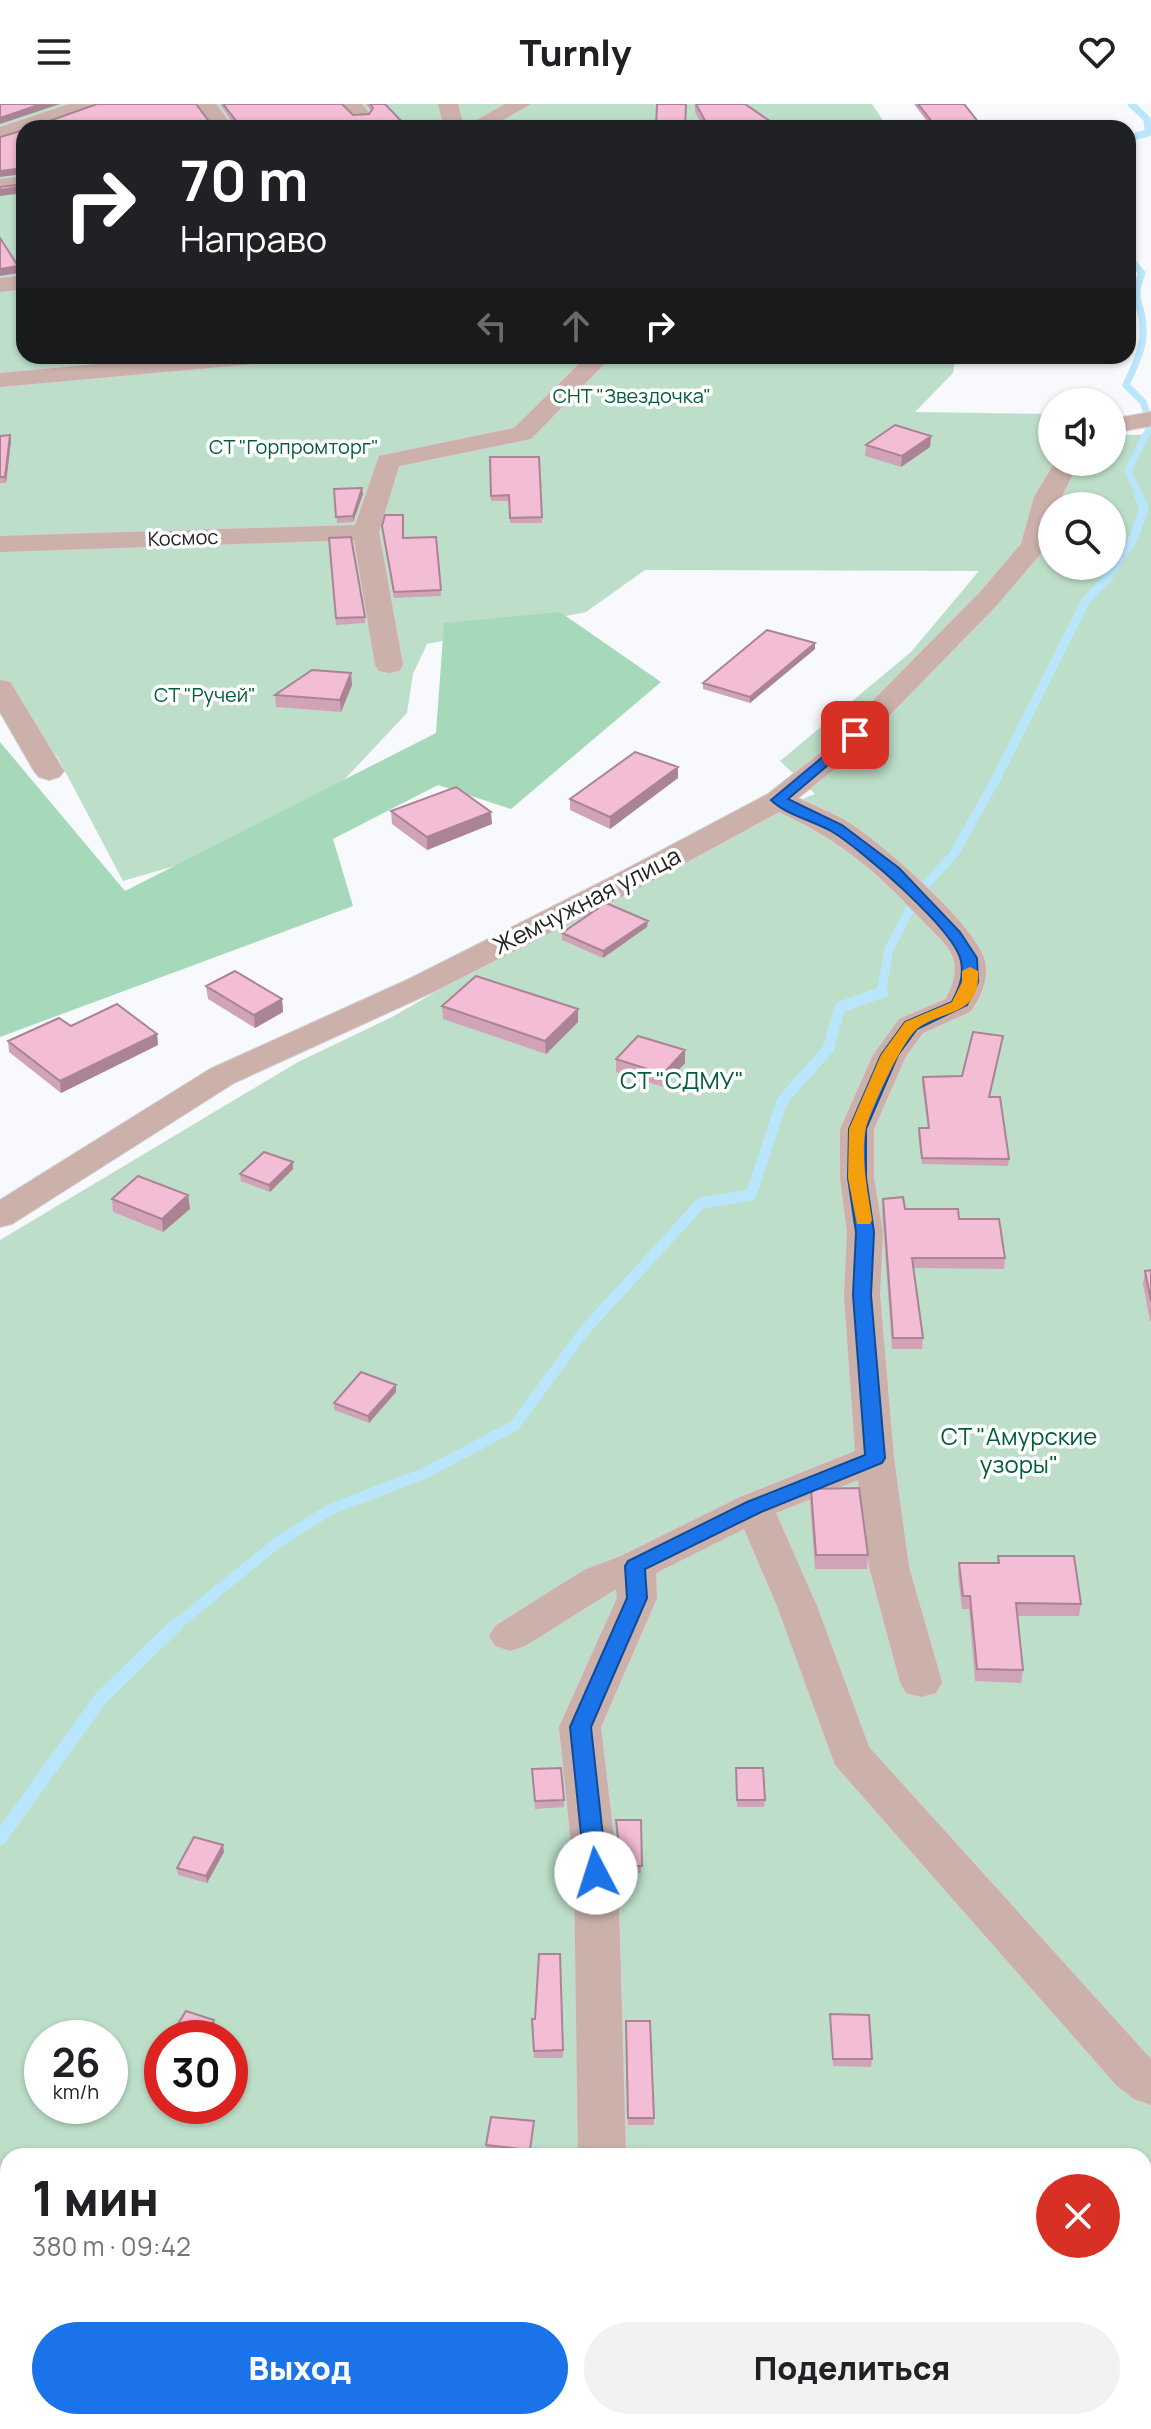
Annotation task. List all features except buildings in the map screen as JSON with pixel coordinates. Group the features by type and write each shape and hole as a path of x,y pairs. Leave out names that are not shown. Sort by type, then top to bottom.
{"street":[{"path":"42,120 89,104"},
{"path":"489,120 521,104"},
{"path":"0,380 176,364"},
{"path":"389,665 366,532 388,461 522,434 592,364"},
{"name":"Жемчужная улица","path":"0,1216 222,1076 420,986 630,880 778,800 835,755 989,598 1034,546 1047,497 1059,476"},
{"name":"Космос","path":"0,544 366,532"},
{"path":"0,688 49,771"},
{"path":"778,800 837,828 893,871 954,936 969,958 970,982 959,1005 911,1026 890,1055 857,1129 857,1178 865,1232 862,1295 875,1458 889,1567 921,1682"},
{"path":"510,1636 598,1580 635,1566 754,1507 875,1458"},
{"path":"754,1507 797,1606 850,1754 1134,2072 1151,2085"},
{"path":"602,2148 596,1873 580,1727 637,1598 635,1566"}],"green space":[{"path":"0,104 872,104 883,120 16,120 16,364 955,364 953,373 915,412 1038,414 1038,476 1126,476 1126,435 1151,434 1151,2148 0,2148 0,1240 298,1062 392,1017 533,936 772,811 815,794 780,761 911,652 979,571 645,570 586,612 427,644 413,674 407,713 296,831 123,881 58,758 24,711 0,715"},
{"path":"560,612 661,682 511,809 438,785 333,839 353,906 0,1037 0,742 125,891 436,733 444,623"}],"waterway":[{"path":"1131,104 1147,119 1148,133 1136,136"},
{"path":"1136,266 1142,273 1137,297 1143,336 1136,362"},
{"path":"1135,364 1126,385 1143,402 1151,424"},
{"path":"1139,496 1128,470 1151,425"},
{"path":"881,993 889,949 919,892 954,854 996,779 1085,602 1109,576 1134,537 1144,508 1138,494"},
{"path":"175,1626 278,1542 331,1509 423,1474 514,1426 585,1330 701,1203 751,1195 782,1101 828,1049 840,1007 881,993"},
{"path":"0,1838 101,1698 177,1624"}],"slow traffic":[{"path":"863,1220 857,1178 857,1129 890,1055 911,1026 959,1005 970,982 970,971"}],"route":[{"path":"596,1873 580,1727 637,1598 635,1566 754,1507 875,1458 862,1295 865,1232 857,1178 857,1129 890,1055 911,1026 959,1005 970,982 969,958 954,936 893,871 837,828 778,800 855,735"}],"park label":[{"name":"СНТ \"Звездочка\"","path":"632,396"},
{"name":"СТ \"Горпромторг\"","path":"294,447"},
{"name":"СТ \"Ручей\"","path":"205,695"},
{"name":"СТ \"СДМУ\"","path":"682,1081"},
{"name":"СТ \"Амурские узоры\"","path":"1019,1451"}]}
